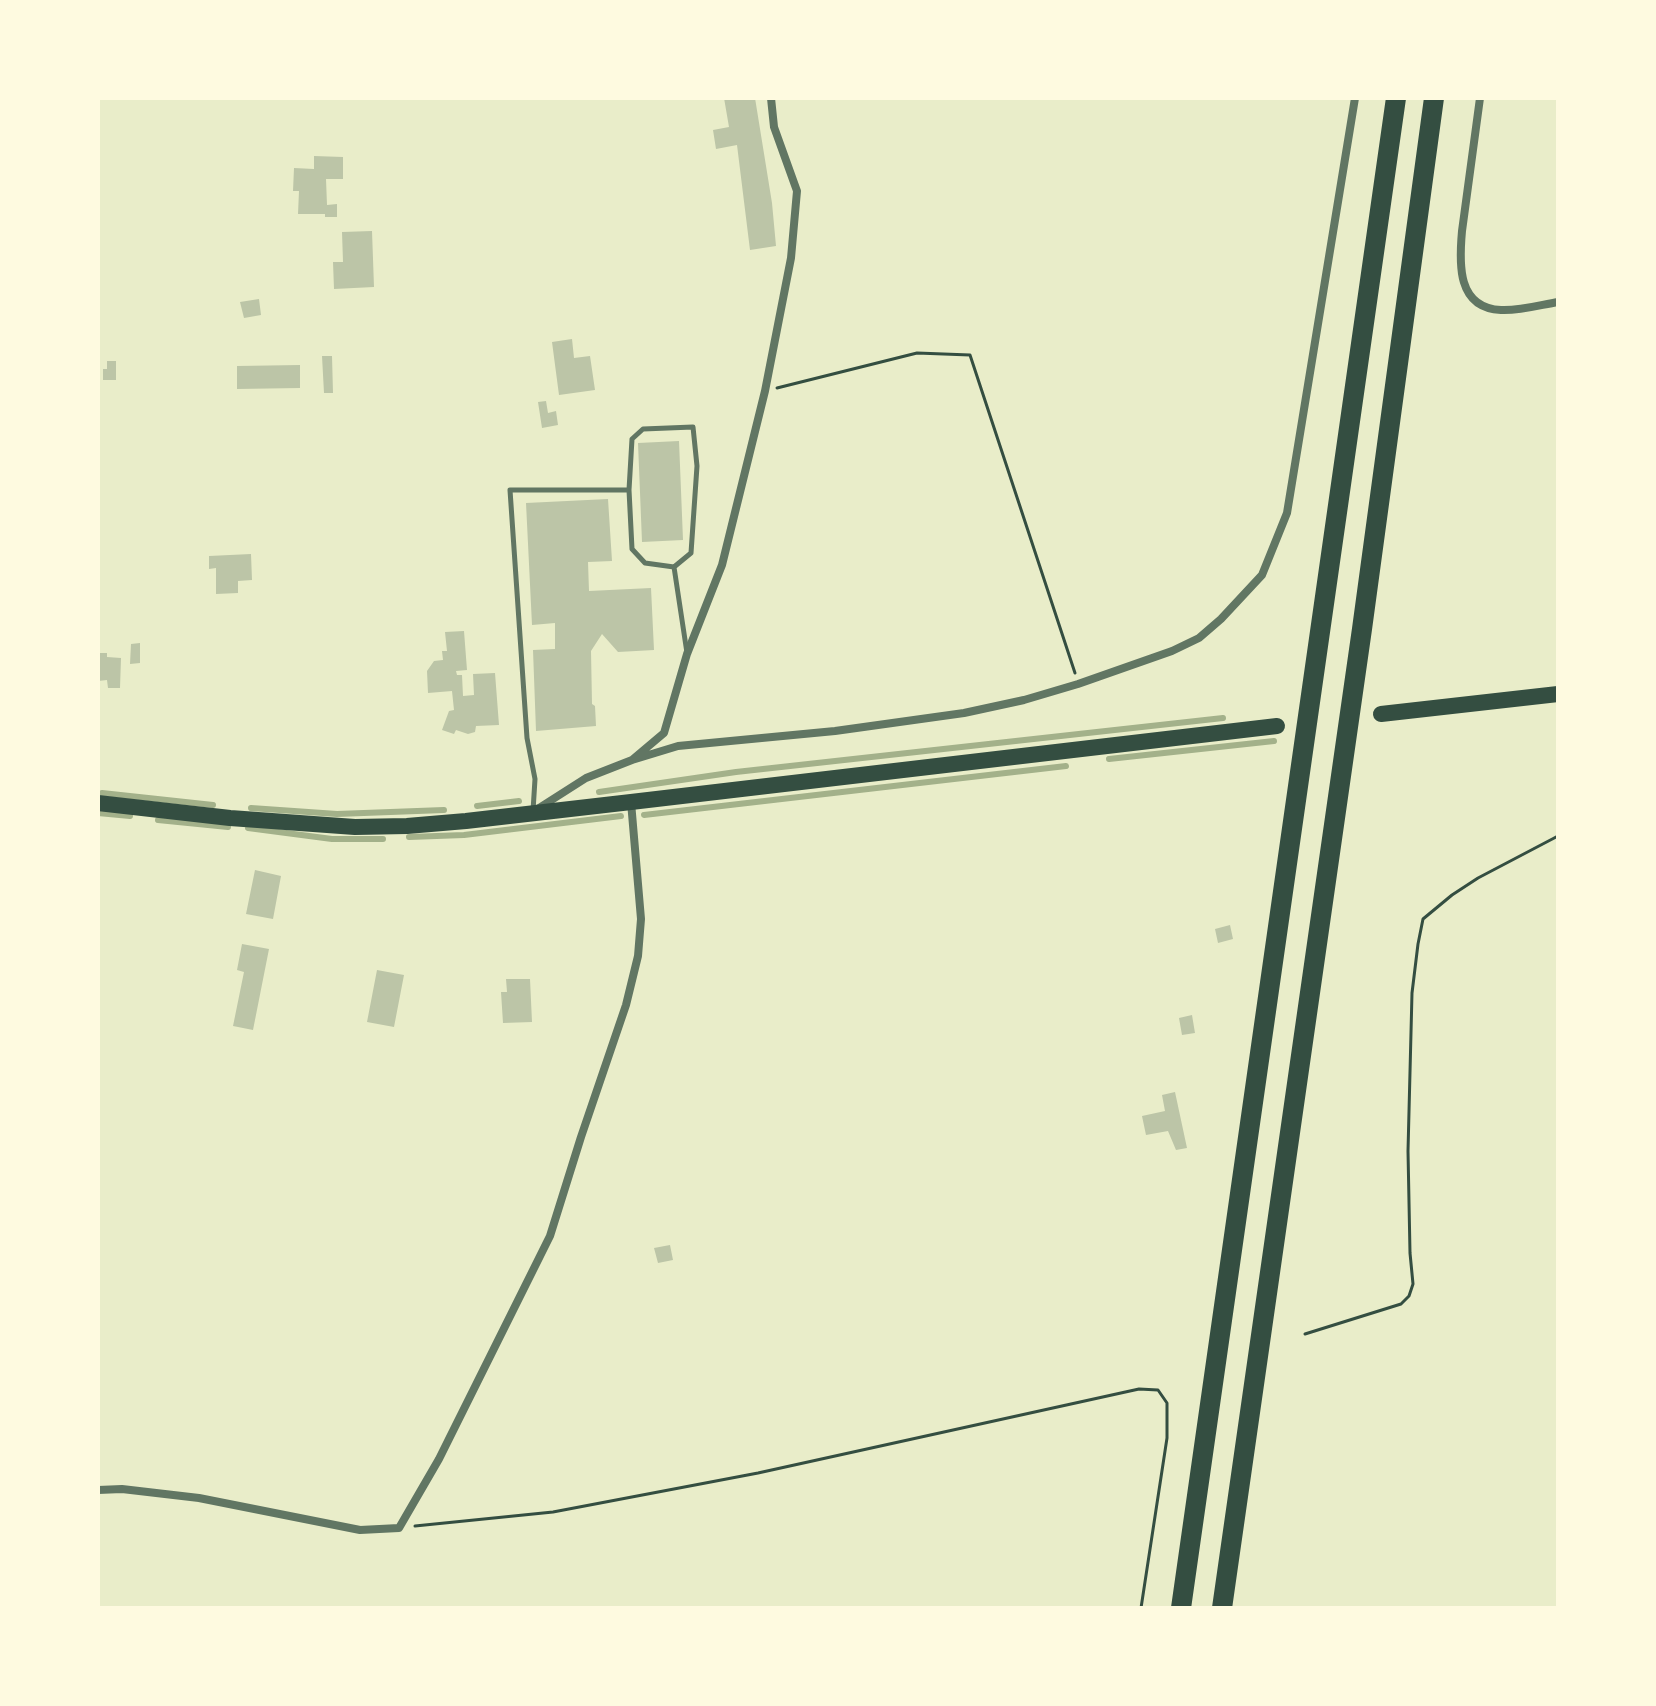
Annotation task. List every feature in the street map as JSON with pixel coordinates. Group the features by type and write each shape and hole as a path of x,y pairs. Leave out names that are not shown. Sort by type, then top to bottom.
{"highway":[{"path":"1181,1608 1396,98"},
{"path":"1222,1608 1343,764 1434,98"}],"main road":[{"path":"1381,714 1558,694"},
{"path":"98,803 230,818 355,827 407,826 1277,726"}],"street":[{"path":"632,760 664,733 687,654 722,565 765,391 791,258 797,191 774,127 771,98"},
{"path":"533,812 586,778 678,746 835,731 964,713 1024,700 1172,651 1199,638 1221,619 1262,575 1287,513 1355,98"},
{"path":"1480,98 1460,253 1461,276 1469,294 1483,305 1500,310 1558,302"},
{"path":"98,1490 122,1489 199,1498 360,1530 399,1528 439,1459 550,1236 626,1005 638,956 641,919 631,802"}],"lane":[{"path":"693,427 697,466 691,553 674,567 645,563 632,549 629,490 632,439 643,429 693,427"},
{"path":"533,812 535,779 527,738 510,490 629,490"},
{"path":"674,567 687,654"}],"path":[{"path":"765,391 917,353 970,355 1078,684"},
{"path":"1305,1334 1401,1304 1409,1296 1413,1284 1408,1151 1412,993 1423,919 1478,878 1558,836"},
{"path":"399,1528 553,1512 758,1473 1139,1389 1158,1390 1167,1403 1167,1438 1141,1608"}],"building":[{"path":"724,98 755,98 776,246 750,250 737,145 716,149 713,130 729,127"},
{"path":"314,156 343,157 343,179 326,179 327,205 337,204 337,217 298,214 299,191 293,191 294,168 314,169"},
{"path":"372,231 374,287 334,289 333,262 343,262 342,232"},
{"path":"259,299 261,315 244,318 240,302"},
{"path":"572,339 574,358 590,356 595,390 559,395 552,342"},
{"path":"322,356 332,356 333,393 324,393"},
{"path":"107,361 116,361 116,380 103,380"},
{"path":"300,365 300,388 237,389 237,366"},
{"path":"546,401 548,413 556,411 558,425 542,428 538,402"},
{"path":"679,441 683,540 642,542 638,443"},
{"path":"608,499 612,561 588,562 589,591 651,588 654,650 618,652 602,634 591,651 592,704 595,706 596,726 536,731 533,650 555,649 555,623 532,625 526,503"},
{"path":"251,554 252,580 238,581 238,593 216,594 216,568 209,569 209,556"},
{"path":"464,631 467,670 456,671 457,675 462,675 463,696 474,695 473,674 495,673 499,725 476,726 475,732 468,734 456,730 454,734 442,730 449,711 454,710 452,691 428,693 427,671 434,661 443,660 442,651 447,651 445,632"},
{"path":"140,643 140,663 130,664 131,644"},
{"path":"98,653 121,658 120,688 108,688 107,680 98,681"},
{"path":"255,870 281,876 273,919 246,914"},
{"path":"1230,925 1233,939 1218,943 1215,929"},
{"path":"242,944 269,949 253,1030 233,1026 244,972 237,970"},
{"path":"377,970 404,975 394,1027 367,1022"},
{"path":"506,979 530,979 532,1022 503,1023 501,992 507,992"},
{"path":"1192,1015 1195,1033 1182,1035 1179,1018"},
{"path":"1175,1092 1187,1148 1176,1150 1168,1131 1146,1135 1142,1116 1165,1111 1162,1095"},
{"path":"670,1245 673,1260 658,1263 654,1248"}],"waterway":[{"path":"599,792 736,772 1223,718"},
{"path":"1109,759 1274,741"},
{"path":"644,815 1066,766"},
{"path":"102,793 213,805"},
{"path":"477,806 519,801"},
{"path":"251,808 337,814 444,810"},
{"path":"98,813 130,816"},
{"path":"409,837 464,835 621,816"},
{"path":"158,820 228,827"},
{"path":"248,828 332,839 383,839"}]}
